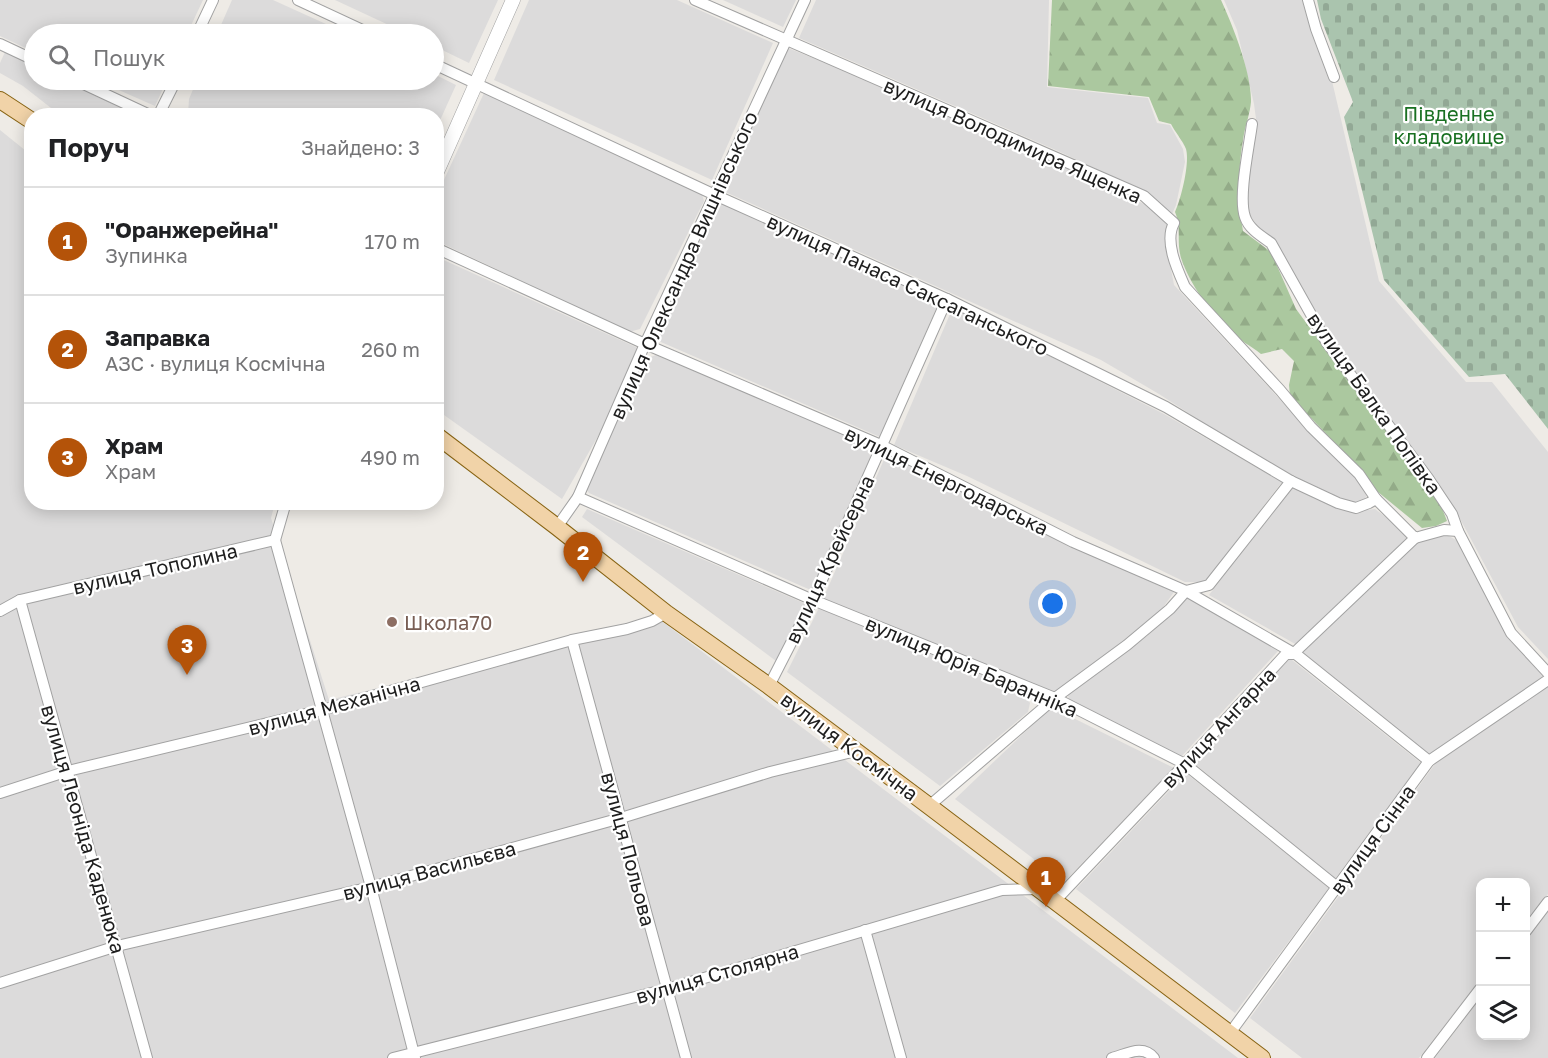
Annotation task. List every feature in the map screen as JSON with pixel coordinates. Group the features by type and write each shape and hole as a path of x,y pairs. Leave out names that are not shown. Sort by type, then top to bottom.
{"main road":[{"path":"0,100 24,116"},
{"name":"вулиця Космічна","path":"444,441 666,613 769,686 1262,1058"}],"street":[{"path":"202,24 213,0"},
{"path":"298,0 350,24"},
{"path":"444,156 513,0"},
{"name":"вулиця Володимира Ященка","path":"694,0 1150,200 1174,222 1169,234 1178,271 1185,287 1311,427 1359,474 1376,498 1415,538"},
{"name":"вулиця Олександра Вишнівського","path":"557,527 578,496 645,344 805,0"},
{"path":"1308,0 1316,29 1334,76"},
{"path":"0,44 24,55"},
{"name":"вулиця Панаса Саксаганського","path":"444,69 715,195 947,299 1166,407 1291,482 1338,503 1356,508 1376,498"},
{"path":"96,90 135,108"},
{"path":"162,108 171,90"},
{"name":"вулиця Балка Попівка","path":"1252,124 1242,197 1245,217 1255,233 1271,243 1327,343 1428,478 1452,514 1458,531 1511,633 1548,673"},
{"name":"вулиця Енергодарська","path":"444,252 645,344 881,446 1073,542 1186,591 1293,654 1429,761"},
{"name":"вулиця Крейсерна","path":"769,686 813,600 947,299"},
{"path":"929,806 1055,698 1127,645 1170,609 1186,591 1209,585 1291,482"},
{"name":"вулиця Юрія Баранніка","path":"578,496 813,600 1055,698 1185,764 1337,887"},
{"path":"283,510 274,540 371,887 414,1055"},
{"path":"1415,538 1444,530 1458,531"},
{"name":"вулиця Ангарна","path":"1054,902 1286,654 1293,654 1415,538"},
{"name":"вулиця Тополина","path":"0,611 21,600 274,540"},
{"name":"вулиця Леоніда Каденюка","path":"21,600 147,1058"},
{"name":"вулиця Механічна","path":"0,793 68,771 322,710 572,640 627,629 652,621 666,613"},
{"name":"вулиця Польова","path":"572,640 686,1058"},
{"name":"вулиця Сінна","path":"1230,1033 1429,761 1548,680"},
{"name":"вулиця Васильєва","path":"0,983 117,946 371,887 621,818 770,772 856,751"},
{"name":"вулиця Столярна","path":"393,1058 414,1055 667,989 1002,890 1040,890"},
{"path":"1530,926 1548,902"},
{"path":"865,930 901,1058"},
{"path":"1427,1058 1476,994"},
{"path":"1112,1058 1142,1050 1148,1051 1154,1058"}],"shaded area":[{"path":"0,0 203,0 192,24 24,24 24,47 0,36"},
{"path":"232,0 273,0 326,24 221,24"},
{"path":"335,0 498,0 469,63 444,51 444,24 387,24"},
{"path":"529,0 677,0 773,43 712,180 494,80"},
{"path":"723,0 796,0 783,27"},
{"path":"816,0 1049,0 1047,87 1148,98 1157,123 1170,125 1183,149 1185,162 1172,214 1145,192 1058,151 799,38"},
{"path":"1224,0 1302,0 1311,31 1332,81 1379,281 1466,382 1492,382 1548,452 1548,659 1518,627 1457,513 1330,341 1250,215 1246,195 1257,126 1237,30"},
{"path":"788,48 1064,165 1148,206 1168,220 1165,238 1174,285 1299,420 1356,475 1367,495 1364,502 1354,505 1331,497 1221,434 1101,360 723,191"},
{"path":"5,52 24,61 24,87 0,73 0,63"},
{"path":"444,79 456,85 444,112 444,108 188,108 193,90 444,90"},
{"path":"28,90 83,90 121,108 51,108"},
{"path":"119,90 162,90 155,106"},
{"path":"484,93 702,194 704,201 640,329 629,332 444,244 444,180"},
{"path":"0,130 24,149 24,510 273,510 271,518 329,700 659,619 1238,1058 0,1058"},
{"path":"719,201 939,302 880,437 654,339"},
{"path":"444,260 638,348 601,431 562,499 444,415"},
{"path":"953,307 1164,414 1282,482 1205,582 1185,582 967,476 894,445"},
{"path":"656,355 859,440 865,445 871,458 813,591 589,493 586,489 643,360"},
{"path":"886,455 906,461 1029,526 1174,592 1159,613 1056,693 823,599"},
{"path":"1292,486 1358,511 1375,509 1406,532 1407,538 1297,645 1209,595"},
{"path":"587,509 806,604 776,661 582,517"},
{"path":"1447,535 1456,540 1545,675 1433,754 1427,755 1302,653 1407,549 1426,539"},
{"path":"1188,597 1234,622 1278,651 1181,757 1069,700 1068,695 1147,636"},
{"path":"819,608 1022,691 1030,703 1028,712 940,786 787,672"},
{"path":"1287,656 1421,763 1335,879 1195,764"},
{"path":"1548,686 1548,894 1530,918 1530,878 1476,878 1476,985 1419,1058 1302,1058 1250,1018 1435,764"},
{"path":"1051,707 1174,768 1064,882 955,799"},
{"path":"1186,773 1329,888 1235,1013 1076,889"},
{"path":"1548,910 1548,1058 1435,1058 1476,1003 1476,1040 1530,1040 1530,935"}],"green space":[{"path":"1052,0 1221,0 1241,50 1250,91 1251,102 1239,170 1243,231 1271,252 1296,309 1440,503 1447,521 1436,526 1422,528 1378,492 1357,466 1290,396 1289,385 1294,361 1282,349 1261,354 1234,334 1208,306 1195,288 1180,252 1175,212 1186,172 1185,146 1171,124 1159,121 1149,97 1048,86"},
{"name":"Південне кладовище","path":"1317,0 1548,0 1548,429 1505,374 1469,377 1384,280 1344,117 1353,102 1321,19"}],"place":[{"name":"Заправка","path":"583,582"},
{"name":"Школа70","path":"392,622"},
{"name":"Храм","path":"187,675"},
{"name":"\"Оранжерейна\"","path":"1046,907"}]}
